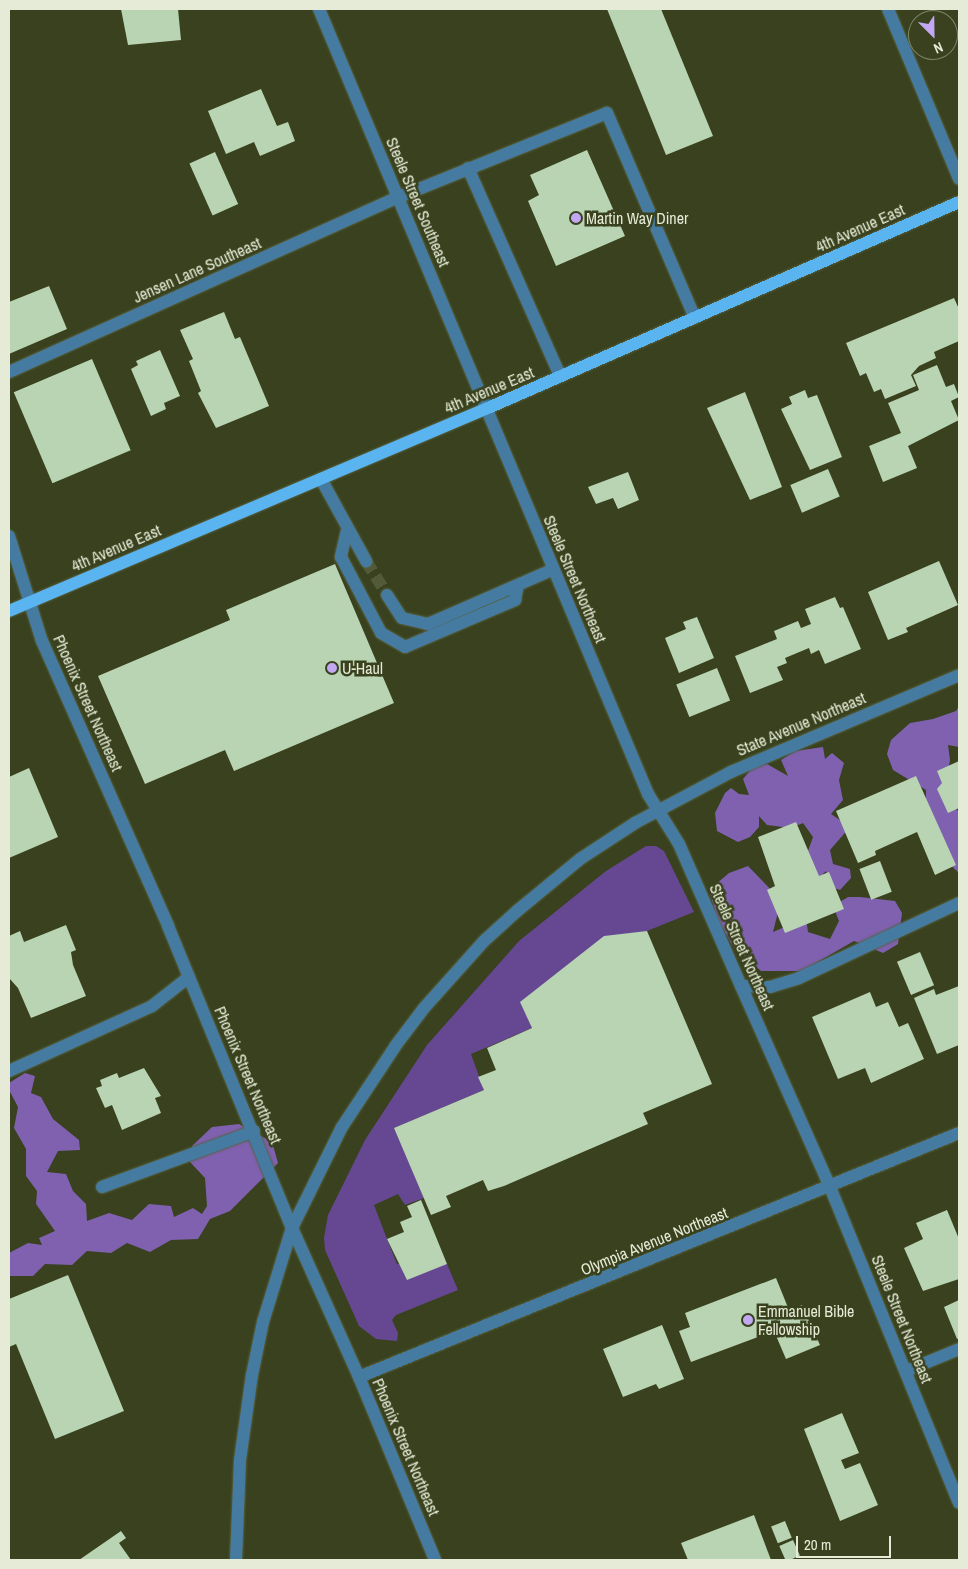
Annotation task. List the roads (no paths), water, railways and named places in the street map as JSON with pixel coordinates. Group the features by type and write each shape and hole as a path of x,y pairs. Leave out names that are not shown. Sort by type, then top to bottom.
{"main road":[{"name":"4th Avenue East","path":"9,611 488,408 959,202"}],"street":[{"name":"Steele Street Southeast","path":"319,9 488,408"},
{"path":"888,9 959,179"},
{"name":"Jensen Lane Southeast","path":"9,372 398,197 606,113 695,318"},
{"path":"468,168 560,376"},
{"name":"Steele Street Northeast","path":"488,408 648,794 659,808 679,844 830,1187 959,1503"},
{"path":"321,479 347,530 366,561"},
{"path":"347,530 341,557 381,633 405,647 516,600 518,585"},
{"name":"Phoenix Street Northeast","path":"9,536 42,641 189,977 254,1131 292,1228 359,1376 435,1560"},
{"path":"387,595 402,618 428,624 554,569"},
{"name":"State Avenue Northeast","path":"236,1560 240,1460 252,1375 263,1322 292,1228 326,1158 370,1083 453,974 484,941 552,881 610,838 659,808 779,750 959,676"},
{"path":"741,986 770,987 799,978 959,903"},
{"path":"9,1071 152,1006 189,977"},
{"path":"102,1187 254,1131"},
{"name":"Olympia Avenue Northeast","path":"359,1376 830,1187 959,1133"},
{"path":"906,1371 959,1349"}],"tunnel":[{"path":"366,561 387,595"}],"place":[{"name":"Martin Way Diner","path":"576,218"},
{"name":"U-Haul","path":"332,668"},
{"name":"Emmanuel Bible Fellowship","path":"748,1320"}]}
